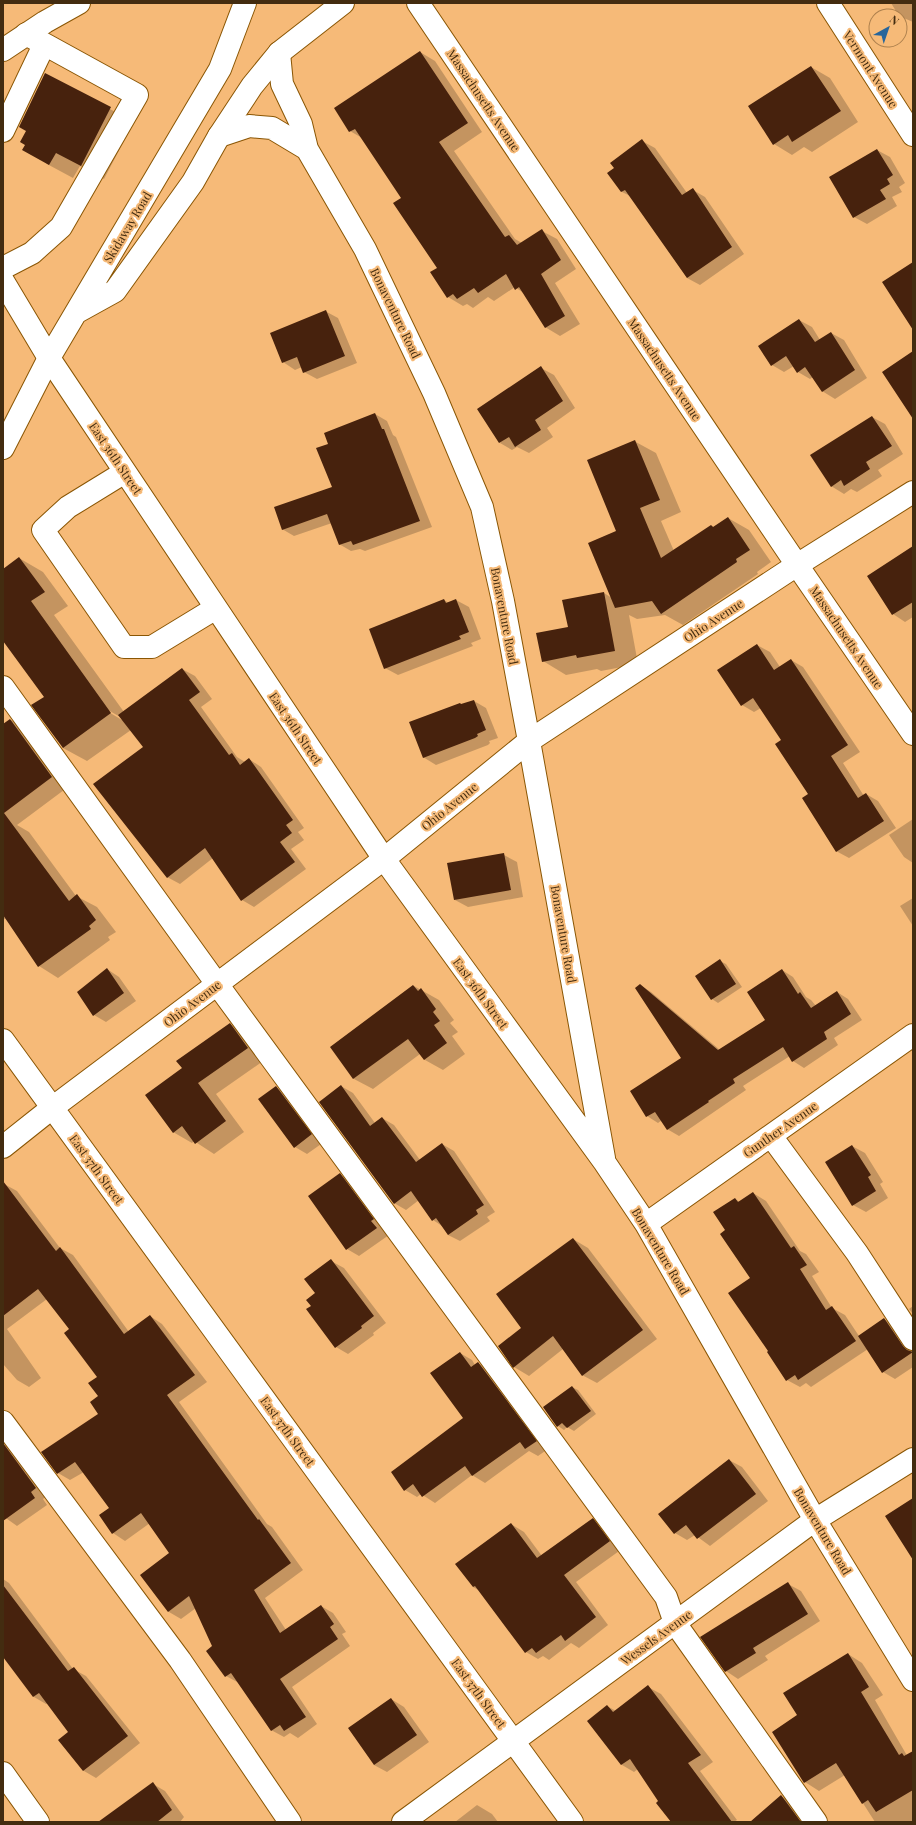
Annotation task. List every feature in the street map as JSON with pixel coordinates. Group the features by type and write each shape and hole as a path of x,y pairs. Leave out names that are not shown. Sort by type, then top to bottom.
{"street":[{"path":"3,50 26,34 79,3"},
{"name":"Skidaway Road","path":"3,448 49,358 220,69 245,3"},
{"path":"76,313 115,291 193,182 219,136 252,86 279,53 343,3"},
{"name":"Massachusetts Avenue","path":"418,3 797,565 913,734"},
{"name":"Vermont Avenue","path":"828,3 913,135"},
{"path":"3,268 32,253 61,227 137,95 26,34"},
{"path":"3,130 44,45"},
{"name":"Bonaventure Road","path":"279,53 282,84 301,124 307,149 365,249 434,393 482,507 503,601 605,1163 646,1224 815,1520 913,1680"},
{"name":"Bonaventure Road","path":"219,136 249,126 272,128 307,149"},
{"name":"East 36th Street","path":"3,281 49,358 384,860 605,1163"},
{"path":"125,472 68,507 43,530 124,647 152,647 216,608"},
{"name":"Ohio Avenue","path":"3,1147 52,1108 384,860 529,741 797,565 913,492"},
{"path":"3,687 217,984 666,1597 675,1623 816,1822"},
{"name":"Gunther Avenue","path":"646,1224 913,1035"},
{"name":"East 37th Street","path":"3,1040 572,1822"},
{"path":"771,1136 857,1254 913,1339"},
{"path":"3,1422 180,1660 290,1822"},
{"name":"Wessels Avenue","path":"403,1822 815,1520 913,1459"},
{"path":"3,1773 38,1822"}],"building":[{"path":"420,51 468,123 439,142 505,237 509,235 517,245 542,229 561,260 541,274 565,316 545,328 519,287 515,290 506,274 478,293 474,288 457,299 453,294 447,298 430,272 437,268 393,203 401,198 355,129 349,132 334,108"},
{"path":"811,66 841,111 792,142 788,135 773,145 748,106"},
{"path":"45,73 111,107 81,166 56,153 49,165 22,150 25,145 20,142 26,131 19,127"},
{"path":"642,139 682,195 693,188 732,247 687,278 625,190 621,192 607,173 614,168 610,163"},
{"path":"877,149 893,175 887,179 890,184 880,190 886,199 853,218 829,177"},
{"path":"913,262 913,330 882,282"},
{"path":"326,310 345,356 303,373 297,357 282,363 270,333"},
{"path":"799,319 815,342 831,332 855,370 822,392 805,367 797,373 786,356 771,366 758,346"},
{"path":"913,351 913,419 882,372"},
{"path":"541,366 563,401 535,420 541,430 515,447 509,437 499,443 477,409"},
{"path":"375,413 382,429 384,429 420,521 353,545 351,541 339,545 327,514 282,530 274,507 332,487 316,448 328,444 324,433"},
{"path":"872,416 892,446 866,462 870,469 844,486 841,480 831,487 810,455"},
{"path":"635,440 660,500 640,508 661,558 711,525 713,527 728,517 750,550 736,559 737,562 661,614 652,601 615,608 588,543 616,531 587,460"},
{"path":"913,546 913,602 892,615 867,576"},
{"path":"19,557 45,592 31,601 111,713 63,748 31,705 44,697 3,641 3,569"},
{"path":"604,592 615,651 577,658 576,655 542,662 536,633 568,627 562,600"},
{"path":"444,599 446,603 456,599 469,632 459,636 461,639 384,669 369,629"},
{"path":"757,644 774,670 791,659 848,745 831,756 858,798 866,793 884,821 836,852 802,798 808,794 775,744 781,740 753,698 741,706 717,670"},
{"path":"182,668 200,692 189,700 229,755 232,753 240,765 249,758 293,820 286,825 292,833 280,842 295,862 241,901 205,848 167,878 93,784 143,747 118,715"},
{"path":"474,700 486,730 477,734 478,736 475,738 423,758 409,722 460,703"},
{"path":"10,719 52,777 4,813 69,901 77,894 96,920 89,926 91,929 38,967 3,915 3,724"},
{"path":"504,853 511,890 454,900 447,863"},
{"path":"720,959 736,984 711,1000 695,976"},
{"path":"107,968 124,993 93,1016 77,992"},
{"path":"782,969 798,994 800,992 811,1008 837,991 851,1014 824,1032 827,1039 792,1062 783,1047 733,1079 735,1083 667,1130 655,1112 646,1117 630,1091 681,1058 635,988 640,984 718,1050 765,1020 747,992"},
{"path":"413,985 418,991 421,988 436,1009 433,1012 440,1021 434,1025 447,1043 424,1060 408,1039 353,1079 330,1047"},
{"path":"230,1023 248,1048 198,1083 226,1121 195,1144 182,1126 173,1133 145,1095 182,1068 176,1061"},
{"path":"341,1085 370,1126 382,1117 416,1162 442,1143 484,1205 476,1210 478,1214 448,1235 436,1218 432,1221 411,1191 394,1204 319,1102"},
{"path":"276,1086 312,1134 294,1148 258,1099"},
{"path":"852,1145 871,1175 868,1177 876,1191 852,1206 825,1162"},
{"path":"340,1173 374,1219 371,1221 377,1228 346,1250 308,1196"},
{"path":"3,1181 56,1251 60,1247 124,1334 150,1315 195,1375 167,1395 291,1563 254,1590 280,1633 321,1605 334,1624 330,1627 338,1639 280,1679 306,1717 284,1731 280,1725 271,1731 231,1673 225,1677 206,1651 212,1646 189,1596 168,1612 140,1575 169,1553 141,1513 112,1534 99,1515 109,1508 75,1462 57,1474 41,1452 98,1414 90,1402 98,1396 88,1383 97,1377 64,1333 69,1329 38,1289 3,1316"},
{"path":"753,1192 791,1248 794,1246 807,1265 800,1269 826,1310 832,1306 856,1341 798,1380 795,1375 786,1381 767,1352 768,1351 728,1293 750,1278 720,1234 725,1230 713,1212 735,1198 738,1202"},
{"path":"573,1238 643,1330 582,1376 553,1336 513,1368 498,1346 521,1328 496,1294"},
{"path":"331,1259 374,1316 361,1326 362,1328 335,1348 306,1309 311,1306 306,1300 315,1293 304,1279"},
{"path":"884,1318 903,1346 907,1350 913,1352 882,1373 858,1336"},
{"path":"460,1352 471,1367 478,1362 537,1441 525,1449 520,1442 472,1476 465,1466 422,1497 413,1484 404,1491 391,1472 463,1418 430,1373"},
{"path":"572,1386 591,1411 567,1428 562,1423 557,1427 543,1407"},
{"path":"3,1443 36,1488 31,1492 35,1498 3,1521"},
{"path":"729,1459 756,1494 697,1539 686,1525 674,1534 658,1514"},
{"path":"913,1498 913,1560 885,1516"},
{"path":"593,1518 610,1541 564,1575 596,1617 565,1641 561,1635 536,1653 532,1648 525,1653 475,1586 473,1587 455,1564 511,1523 537,1558"},
{"path":"788,1582 808,1614 753,1648 756,1653 725,1672 700,1637"},
{"path":"3,1585 68,1671 74,1667 128,1736 83,1771 58,1740 68,1732 39,1693 33,1697 3,1657"},
{"path":"848,1653 869,1687 861,1692 899,1755 902,1753 904,1756 913,1751 913,1790 876,1812 868,1800 862,1804 836,1763 804,1783 772,1732 797,1715 783,1693"},
{"path":"648,1685 701,1755 688,1763 732,1822 671,1822 656,1803 658,1801 630,1759 621,1765 587,1721 607,1705 613,1712"},
{"path":"391,1698 417,1735 374,1765 348,1728"},
{"path":"153,1782 172,1810 157,1822 98,1822"},
{"path":"781,1795 801,1822 750,1822"}]}
